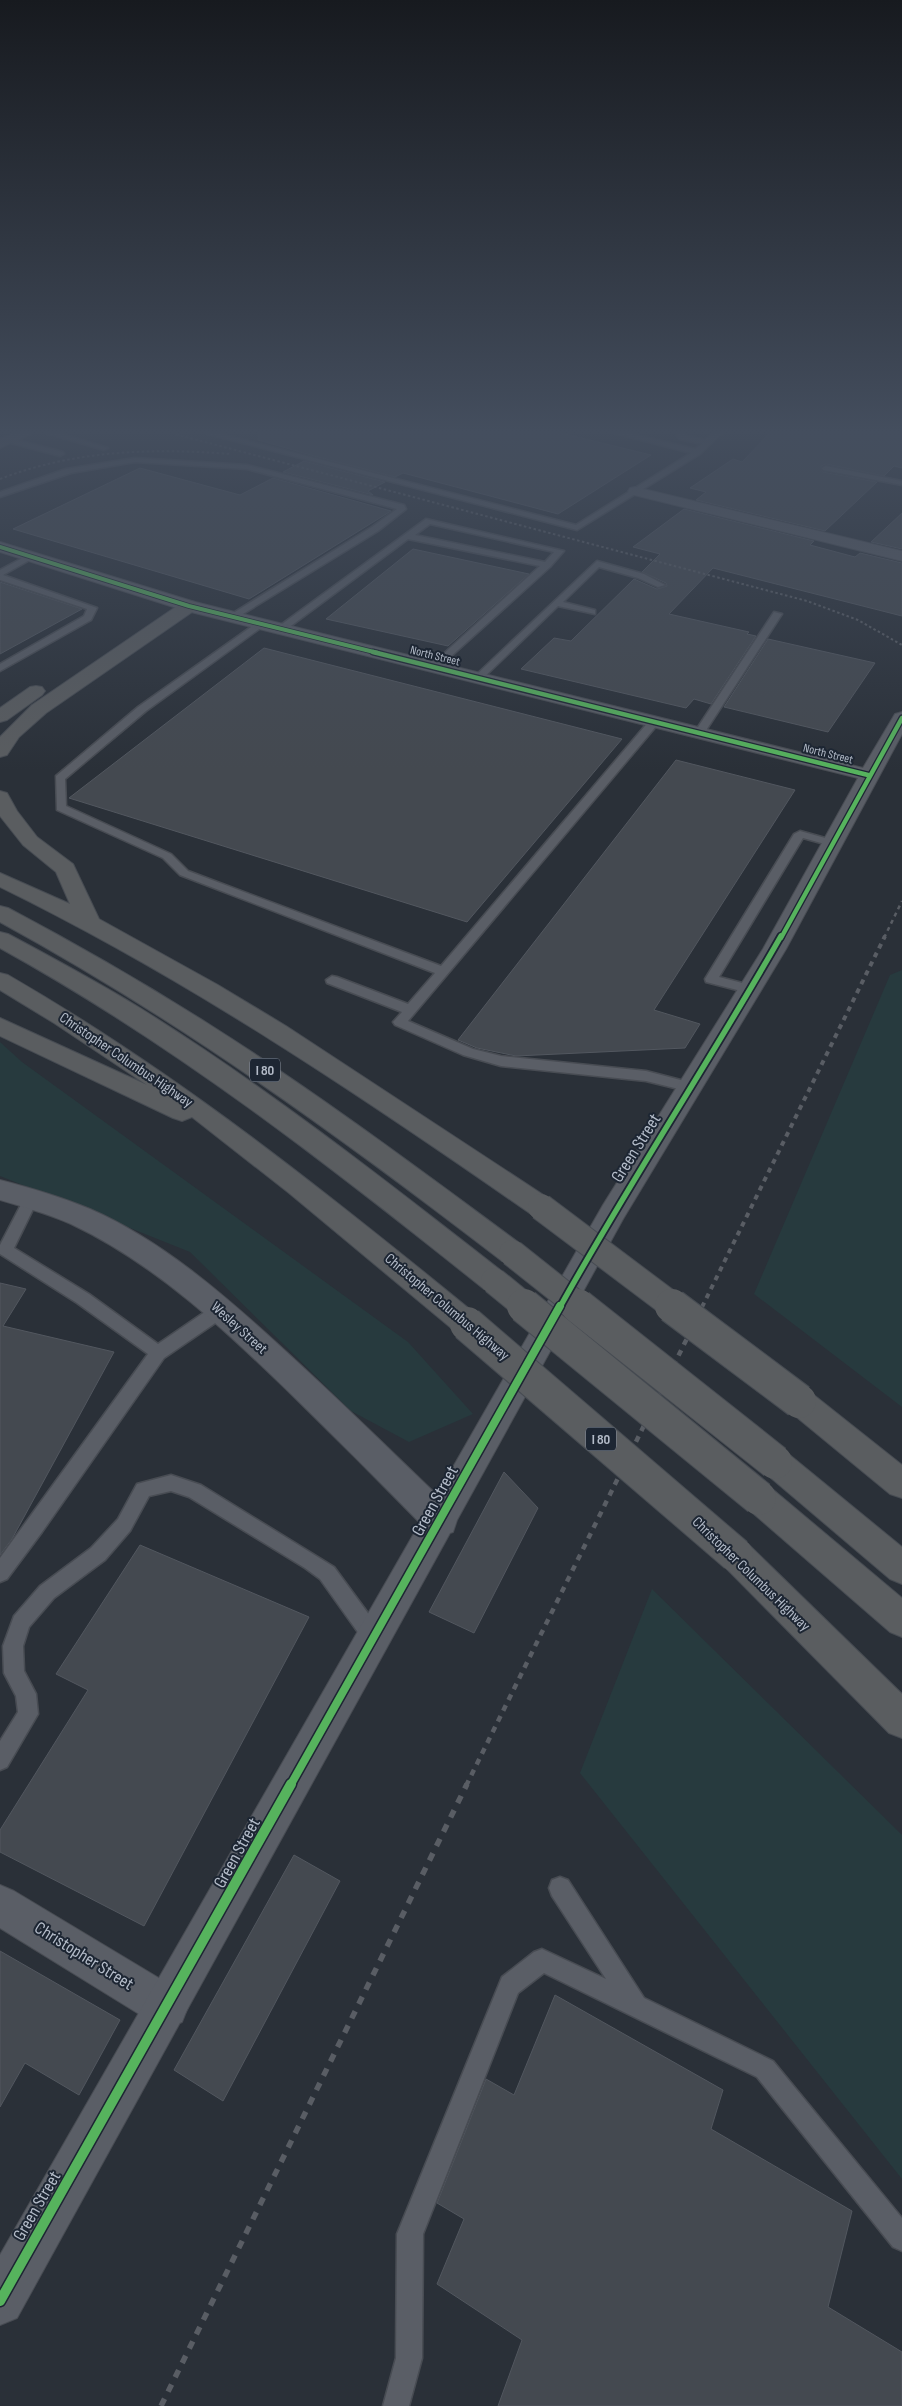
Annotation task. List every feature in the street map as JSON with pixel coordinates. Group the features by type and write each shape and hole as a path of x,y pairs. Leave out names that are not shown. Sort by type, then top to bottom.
{"highway":[{"path":"0,716 170,601"},
{"path":"0,751 6,740 39,709 189,606"},
{"path":"0,798 8,813 30,841 65,870 89,922"},
{"path":"0,879 89,922 226,999 332,1064 541,1207 799,1401 902,1484"},
{"name":"I 80","path":"0,913 105,969 215,1037 331,1116 512,1253 775,1462 902,1568"},
{"name":"I 80","path":"0,939 116,1005 226,1077 342,1162 494,1281 759,1498 902,1620"},
{"name":"Christopher Columbus Highway","path":"0,980 128,1058 240,1139 467,1324 736,1555 902,1720"},
{"path":"0,1026 240,1139"}],"street":[{"path":"858,545 902,556"},
{"name":"North Street","path":"0,547 189,606 868,775"},
{"name":"Green Street","path":"0,2301 375,1639 613,1212 691,1087 796,910 868,775 902,718"},
{"name":"Wesley Street","path":"0,1190 31,1199 96,1224 133,1246 221,1310 441,1521"},
{"name":"Christopher Street","path":"0,1905 167,2007"}],"lane":[{"path":"233,617 349,545"},
{"path":"281,629 395,545"},
{"path":"452,545 547,565"},
{"path":"434,667 560,551 535,545"},
{"path":"0,575 31,557"},
{"path":"478,678 598,564 641,576 662,585"},
{"path":"0,575 92,608 88,618 0,668"},
{"path":"556,603 592,612"},
{"path":"699,733 777,614"},
{"path":"261,624 142,709 60,778 61,808 167,856 184,874 442,971"},
{"path":"654,722 400,1022 468,1052 501,1061 646,1076 691,1087"},
{"path":"749,989 711,979 800,834 832,843"},
{"path":"332,980 410,1010"},
{"path":"31,1199 5,1250 44,1273 126,1328 158,1353"},
{"path":"0,1573 36,1526 158,1353 221,1310"},
{"path":"0,1760 28,1714 26,1694 14,1673 13,1646 22,1622 48,1592 98,1554 124,1525 143,1490 171,1483 195,1491 312,1562 327,1573 375,1639"},
{"path":"560,1888 636,2005"},
{"path":"396,2406 409,2358 410,2234 510,1985 542,1960 765,2069 902,2238"}],"green space":[{"path":"902,970 902,1407 754,1294 890,975"},
{"path":"0,1042 22,1062 408,1342 473,1414 409,1442 351,1411 190,1252 0,1176"},
{"path":"652,1589 902,1835 902,2179 580,1773"}],"building":[{"path":"68,545 336,545 249,599"},
{"path":"635,545 811,545 855,557 860,553 902,563 902,616 713,568 669,614 749,632 747,634 756,636 711,704 694,699 686,708 521,669 554,638 571,641 634,579 657,589 667,586 666,583 642,572 660,554 633,547"},
{"path":"886,545 902,545 902,549"},
{"path":"413,549 529,574 448,646 326,619"},
{"path":"0,582 82,609 0,654"},
{"path":"768,639 875,663 828,732 724,707"},
{"path":"264,648 622,739 467,922 69,798"},
{"path":"676,760 795,790 654,1010 700,1024 685,1048 516,1056 477,1048 458,1040"},
{"path":"0,1283 26,1289 3,1326 114,1352 12,1539 0,1555"},
{"path":"504,1472 538,1508 474,1633 429,1612"},
{"path":"140,1545 309,1617 144,1926 0,1852 0,1830 88,1690 56,1674"},
{"path":"294,1855 340,1881 223,2101 174,2070"},
{"path":"0,1951 120,2020 79,2095 25,2063 0,2107"},
{"path":"555,1995 723,2090 711,2129 852,2211 828,2307 902,2352 902,2406 498,2406 522,2340 437,2284 464,2219 437,2203 486,2079 514,2095"}],"railway":[{"path":"596,545 807,601 858,620 902,645"},
{"path":"884,938 902,901"},
{"path":"702,1307 885,936"},
{"path":"466,1786 703,1306"},
{"path":"161,2406 467,1784"}],"cycle path":[{"path":"0,547 189,606 868,775"},
{"path":"0,2301 613,1212 706,1063 774,949 902,718"}]}
